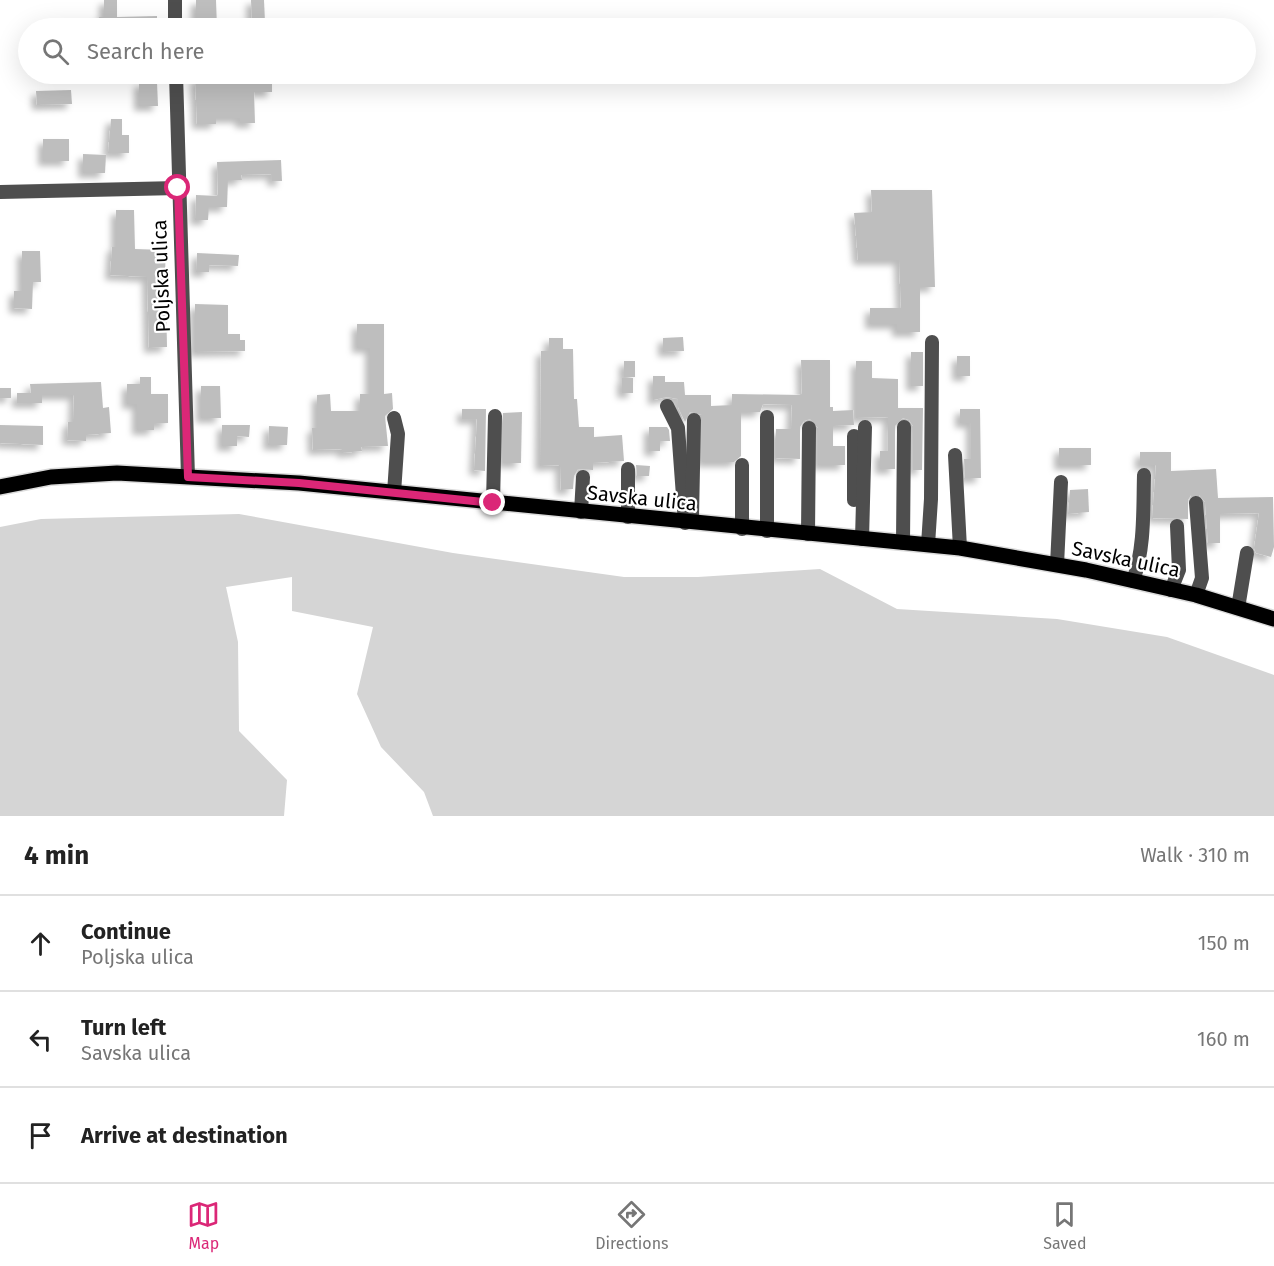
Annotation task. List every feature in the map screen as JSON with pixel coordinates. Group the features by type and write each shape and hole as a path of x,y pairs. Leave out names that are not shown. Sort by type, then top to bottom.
{"main road":[{"name":"Savska ulica","path":"0,487 84,474 299,483 688,524 928,545 1058,565 1133,581 1196,595 1274,619"}],"street":[{"path":"175,0 176,18"},
{"name":"Poljska ulica","path":"176,84 188,477"},
{"path":"0,192 178,188"},
{"path":"928,545 931,499 932,342"},
{"path":"667,406 678,428 688,524"},
{"path":"493,503 495,416"},
{"path":"767,417 767,531"},
{"path":"394,418 398,434 394,493"},
{"path":"688,524 694,420"},
{"path":"903,543 904,427"},
{"path":"808,534 809,428"},
{"path":"858,539 859,431"},
{"path":"955,455 960,549"},
{"path":"742,465 742,529"},
{"path":"628,469 628,517"},
{"path":"1133,581 1138,566 1142,534 1144,475"},
{"path":"581,513 583,477"},
{"path":"1058,565 1061,482"},
{"path":"1196,503 1202,578 1196,595"},
{"path":"1171,590 1179,570 1177,526"},
{"path":"1238,608 1247,553"}],"shaded area":[{"path":"239,514 453,553 624,577 698,577 820,569 897,609 1057,619 1167,637 1274,675 1274,816 433,816 424,792 381,747 357,694 373,627 292,611 292,577 226,587 238,642 239,731 287,780 284,816 0,816 0,527 41,519"}],"building":[{"path":"104,0 117,0 117,17 157,16 157,18 99,18 104,17"},
{"path":"196,0 216,0 217,18 196,18"},
{"path":"251,0 264,0 265,18 252,18"},
{"path":"139,84 157,84 158,106 139,106"},
{"path":"195,84 272,84 272,92 254,92 255,123 240,123 240,118 216,118 216,124 197,124"},
{"path":"71,90 72,104 37,105 36,91"},
{"path":"111,119 122,119 122,135 129,135 129,153 108,153"},
{"path":"43,139 69,139 69,161 43,161"},
{"path":"83,154 106,155 105,173 83,173"},
{"path":"281,160 282,181 272,181 272,174 241,175 242,180 228,180 227,207 209,207 208,220 195,220 196,195 218,196 217,162"},
{"path":"871,190 932,190 935,287 920,287 920,332 897,332 897,324 870,324 870,308 901,308 899,260 858,260 854,213 872,212"},
{"path":"116,210 134,210 135,249 165,250 167,347 149,348 147,277 110,275 112,247 116,247"},
{"path":"22,251 40,251 41,282 33,282 32,309 14,308 14,291 22,291"},
{"path":"197,253 239,255 238,266 209,265 209,272 196,272"},
{"path":"195,304 228,305 228,334 240,334 240,340 245,340 245,351 195,352"},
{"path":"357,324 384,324 384,394 392,393 393,409 385,416 388,446 361,447 362,451 342,453 342,449 313,450 312,428 317,428 317,395 330,394 331,411 360,411 360,394 370,394 370,348 357,348"},
{"path":"683,337 684,351 663,352 663,338"},
{"path":"549,338 563,338 563,349 573,349 574,399 577,399 579,427 594,427 594,437 622,435 624,461 593,463 593,470 578,469 574,476 573,489 561,490 560,465 540,466 541,351 549,350"},
{"path":"911,352 923,352 923,386 911,386"},
{"path":"957,356 970,356 970,376 957,376"},
{"path":"801,360 830,360 830,407 833,407 833,411 853,410 854,425 833,426 833,446 845,446 845,465 818,465 818,428 810,419 804,421 800,427 800,459 776,458 776,429 791,429 792,405 763,404 760,412 741,412 741,456 734,462 702,462 702,415 690,412 685,422 678,407 678,399 667,397 653,400 653,376 665,376 665,382 684,382 685,395 711,395 711,406 732,405 732,394 802,395"},
{"path":"624,361 635,361 635,377 624,377"},
{"path":"856,361 872,361 872,378 898,379 898,408 923,408 922,470 913,470 913,426 909,420 903,418 895,426 895,469 880,469 880,451 888,451 888,417 856,418"},
{"path":"140,377 151,377 151,394 168,394 168,423 154,424 154,430 137,430 137,404 127,404 127,384 140,384"},
{"path":"622,378 633,378 633,393 622,393"},
{"path":"101,382 103,408 109,407 111,433 86,435 86,441 67,440 68,422 73,422 74,395 42,395 42,403 17,403 17,393 31,393 30,384"},
{"path":"201,386 220,386 221,418 201,418"},
{"path":"0,388 11,388 11,398 0,398"},
{"path":"462,409 486,409 485,471 474,470 477,419 462,419"},
{"path":"960,409 980,409 981,478 965,478 964,459 971,459 971,423 960,423"},
{"path":"522,412 521,463 503,463 503,413"},
{"path":"0,425 43,426 43,445 0,443"},
{"path":"222,425 250,425 249,437 237,436 237,446 222,446"},
{"path":"269,426 288,427 287,445 268,445"},
{"path":"649,427 667,427 669,430 670,441 660,441 660,451 649,451"},
{"path":"1059,448 1091,448 1091,465 1059,465"},
{"path":"1140,452 1171,452 1171,471 1216,469 1218,498 1273,497 1274,547 1271,557 1256,553 1254,548 1259,513 1220,514 1220,543 1208,543 1205,502 1199,495 1191,495 1188,500 1188,519 1152,518 1156,465 1140,465"},
{"path":"636,465 650,466 649,476 637,476"},
{"path":"1088,489 1089,512 1068,514 1070,490"}],"route":[{"path":"178,188 188,477 299,483 493,503"}]}
